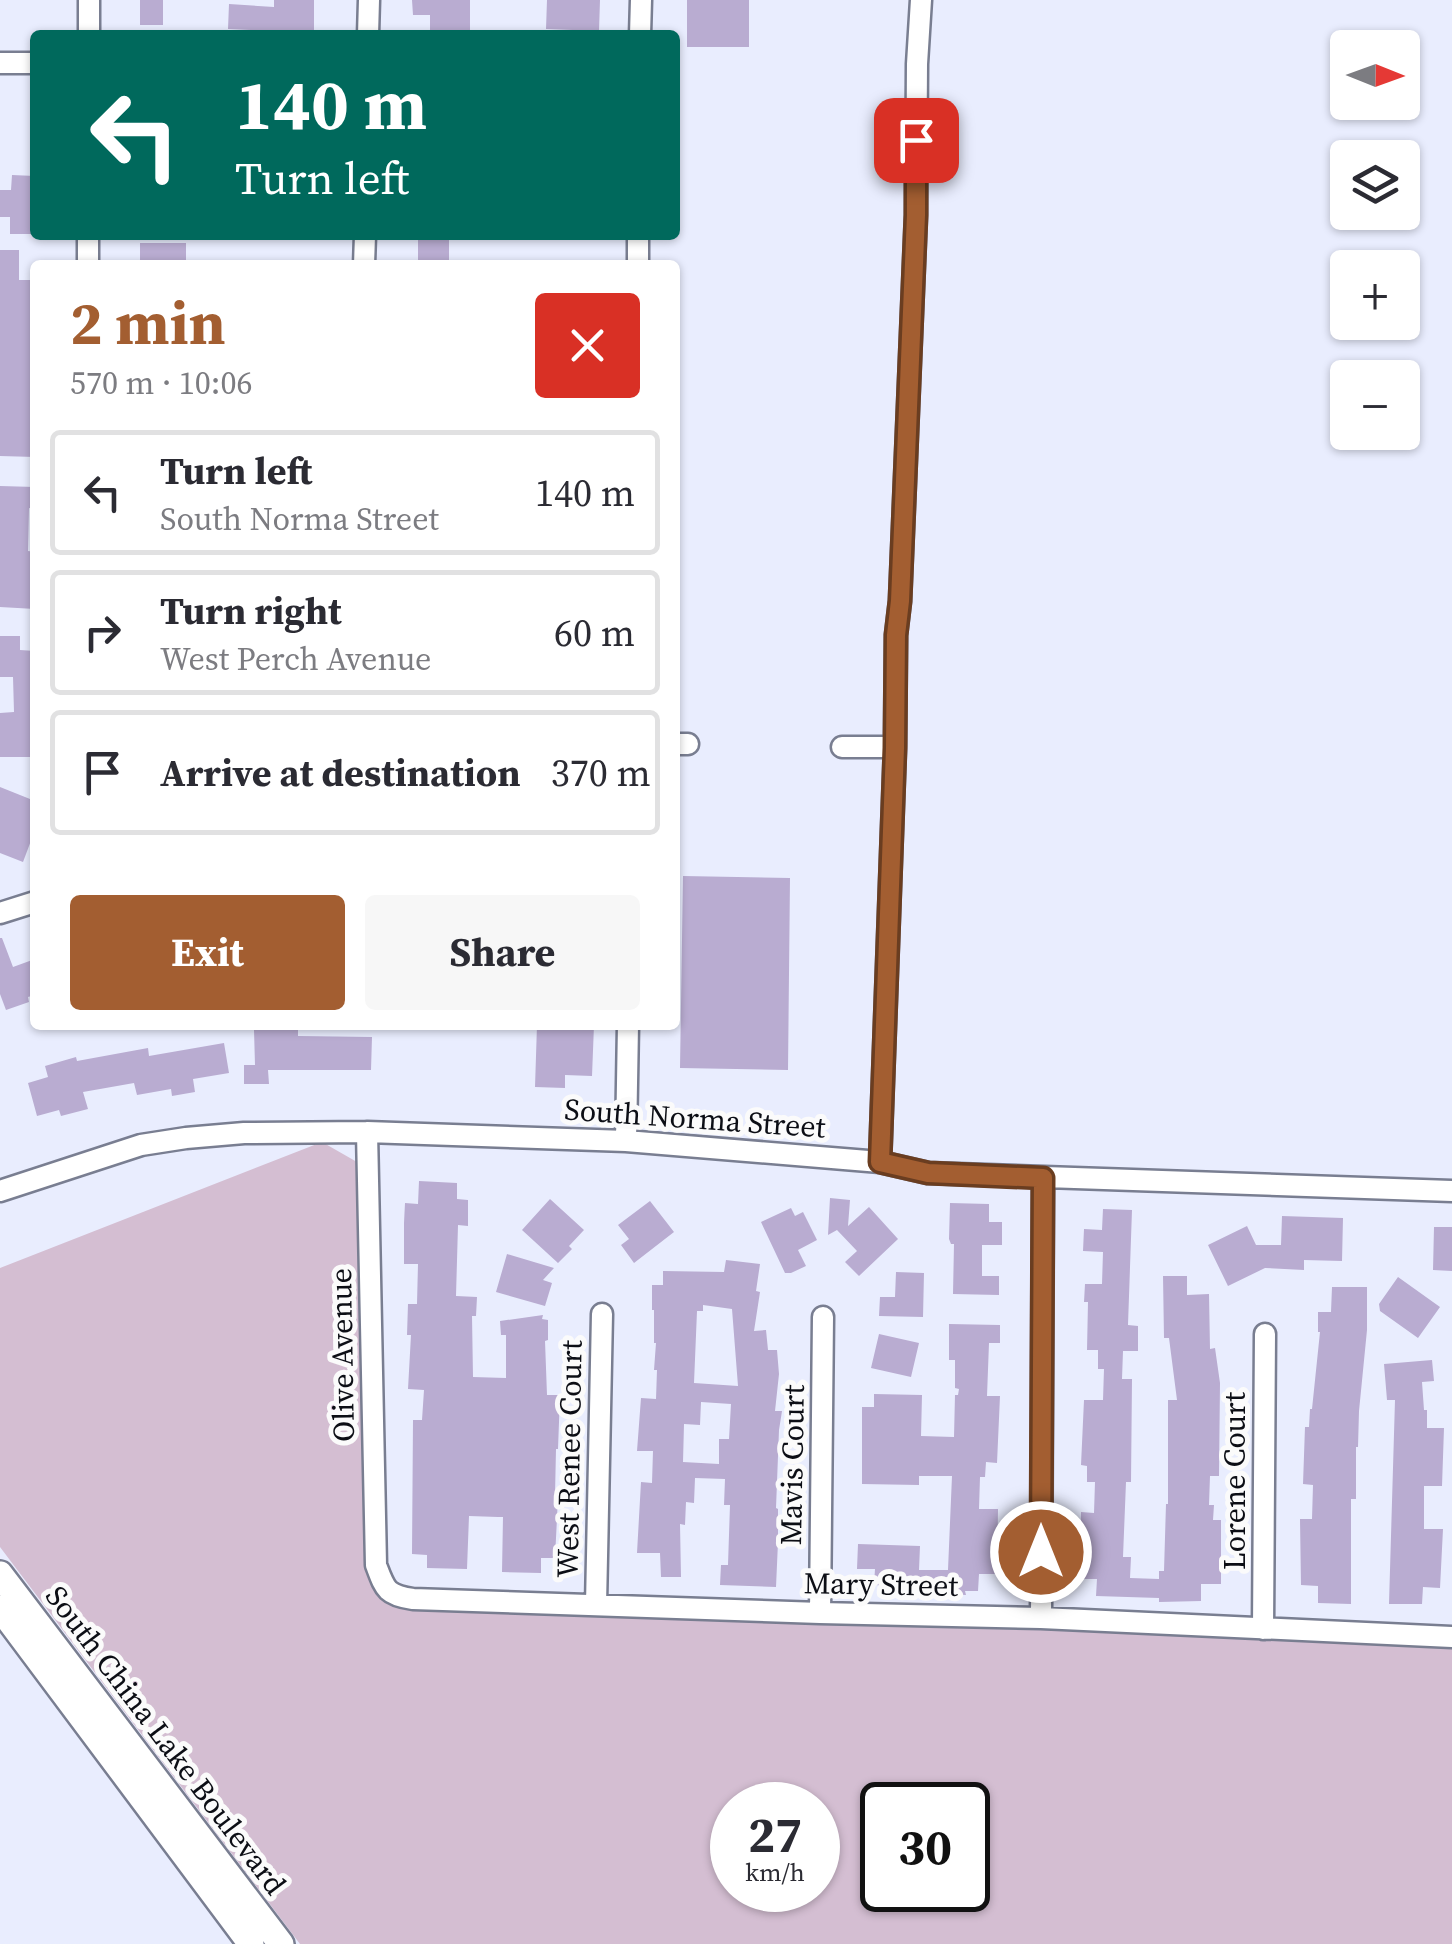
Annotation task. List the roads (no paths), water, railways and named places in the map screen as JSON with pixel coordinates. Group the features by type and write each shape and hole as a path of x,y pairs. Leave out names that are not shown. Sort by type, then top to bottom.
{"main road":[{"name":"South China Lake Boulevard","path":"0,1574 280,1944"},
{"name":"South China Lake Boulevard","path":"0,1608 251,1944"}],"street":[{"path":"89,30 90,0"},
{"path":"368,30 369,0"},
{"path":"640,30 641,0"},
{"path":"880,1162 896,635 916,215 916,64 922,0"},
{"path":"0,63 30,63"},
{"path":"842,747 895,748"},
{"path":"0,913 30,904"},
{"path":"626,1141 628,1030"},
{"name":"South Norma Street","path":"0,1191 141,1145 244,1133 367,1132 626,1141 880,1162 928,1173 1452,1191"},
{"name":"Olive Avenue","path":"367,1132 376,1565 380,1576"},
{"path":"1041,1618 1043,1178"},
{"name":"West Renee Court","path":"596,1605 602,1314"},
{"name":"Mavis Court","path":"820,1613 823,1317"},
{"name":"Lorene Court","path":"1263,1629 1265,1334"},
{"name":"Mary Street","path":"380,1576 384,1588 412,1600 1041,1618 1452,1636"}]}
